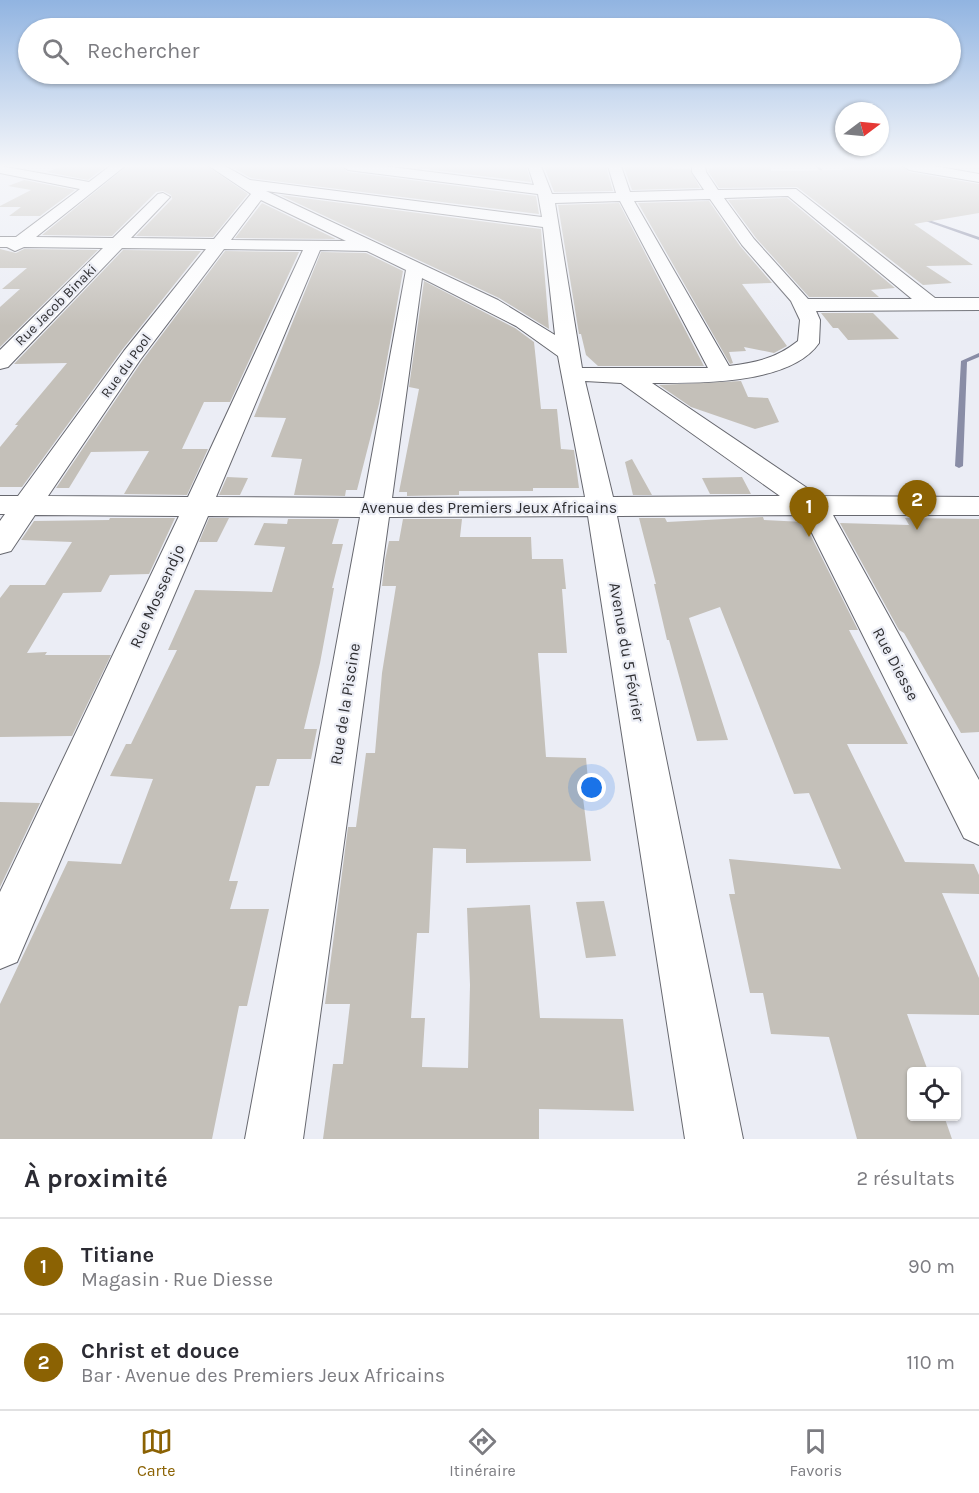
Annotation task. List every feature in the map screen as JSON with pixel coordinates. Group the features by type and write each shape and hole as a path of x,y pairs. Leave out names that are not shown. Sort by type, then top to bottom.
{"street":[{"path":"0,258 50,219"},
{"name":"Rue Jacob Binaki","path":"0,362 140,219"},
{"name":"Rue du Pool","path":"0,543 14,505 218,244 233,219"},
{"path":"314,219 523,322 571,363 625,375 722,373 766,369 788,361 803,352 810,343 811,322 804,305 747,241 732,219"},
{"path":"516,219 549,223"},
{"name":"Avenue du 5 Février","path":"548,219 571,363 601,507 714,1139"},
{"path":"637,219 722,373"},
{"path":"825,219 930,304"},
{"path":"0,242 368,246"},
{"name":"Rue Mossendjo","path":"0,945 313,246"},
{"name":"Rue de la Piscine","path":"274,1139 415,268"},
{"path":"804,305 979,304"},
{"path":"625,375 813,505"},
{"name":"Avenue des Premiers Jeux Africains","path":"14,505 377,508 979,506"},
{"name":"Rue Diesse","path":"813,505 979,823"}],"building":[{"path":"62,219 129,219 112,236 42,235"},
{"path":"152,219 228,219 213,237 136,236"},
{"path":"250,219 295,219 336,239 235,238"},
{"path":"331,219 465,219 541,229 549,329 499,298"},
{"path":"560,219 627,219 704,366 598,366 586,355 581,334 579,334"},
{"path":"647,219 722,219 740,246 772,283 742,284 787,346 774,353 744,347 746,351 729,352 733,363 730,364"},
{"path":"742,219 812,219 895,288 871,290 879,297 809,297"},
{"path":"838,219 943,219 914,224 973,265 926,266 952,283 923,285"},
{"path":"0,249 16,253 24,249 98,250 0,347 0,307 20,289 2,289 27,268 0,268"},
{"path":"123,250 201,251 122,350 22,487 0,487 0,447 18,425 15,425 67,363 14,364"},
{"path":"225,251 299,252 230,402 204,402 182,449 208,449 187,495 124,494 149,451 91,452 69,488 56,488 142,361"},
{"path":"321,252 366,253 403,271 379,404 357,490 346,490 345,496 294,495 302,459 271,457 286,418 254,417"},
{"path":"424,281 515,328 534,342 541,409 557,409 561,449 574,450 579,488 533,488 533,491 459,491 459,495 407,496 407,492 399,492 419,389 409,387"},
{"path":"821,313 873,313 899,339 848,340 838,328 833,328"},
{"path":"741,381 748,397 768,398 779,422 755,429 691,407 659,385"},
{"path":"632,459 652,495 633,495 625,462"},
{"path":"227,477 248,478 240,495 219,495"},
{"path":"742,477 751,494 710,494 702,478"},
{"path":"763,517 764,520 804,522 858,630 849,630 908,744 847,744 905,862 974,864 979,875 979,894 942,893 979,978 979,1015 907,1014 927,1067 907,1067 907,1121 946,1121 952,1139 857,1139 829,1037 771,1034 763,993 750,993 729,894 735,894 729,859 841,869 809,793 794,794 720,607 689,618 728,740 697,741 669,640 667,640 654,584 656,584 639,518 665,518 667,522"},
{"path":"110,518 175,518 149,574 110,575 101,592 63,593 27,653 111,655 72,736 0,737 0,598 10,585 45,585 72,542 21,540 34,521 109,520"},
{"path":"209,518 229,518 217,542 199,542"},
{"path":"905,518 979,519 979,732 961,733 904,633 899,630 840,523 909,525"},
{"path":"288,519 339,519 332,544 343,544 332,588 334,588 320,663 304,729 317,729 311,759 277,759 269,786 256,786 229,881 238,881 230,909 269,909 247,1006 239,1006 212,1139 0,1139 0,1004 68,861 121,864 153,779 110,776 126,744 131,744 177,650 168,650 195,590 272,592 285,547 254,545 264,523 287,524"},
{"path":"403,519 462,519 460,537 531,537 532,559 563,559 566,589 562,589 567,653 538,653 546,757 586,758 589,791 582,790 591,861 466,863 466,849 433,848 429,933 417,933 411,1018 425,1018 422,1067 468,1068 470,985 467,908 530,905 540,1018 623,1019 634,1111 539,1109 539,1139 323,1139 333,1064 343,1064 350,1004 325,1004 348,827 356,827 366,753 375,753 382,673 396,586 382,586 385,560 389,541 399,541"},
{"path":"0,802 40,803 0,887"},
{"path":"604,901 616,956 586,958 576,902"}],"waterway":[{"path":"925,219 979,239"},
{"path":"959,466 964,361 979,355"}],"place":[{"name":"Christ et douce","path":"917,530"},
{"name":"Titiane","path":"809,537"}]}
